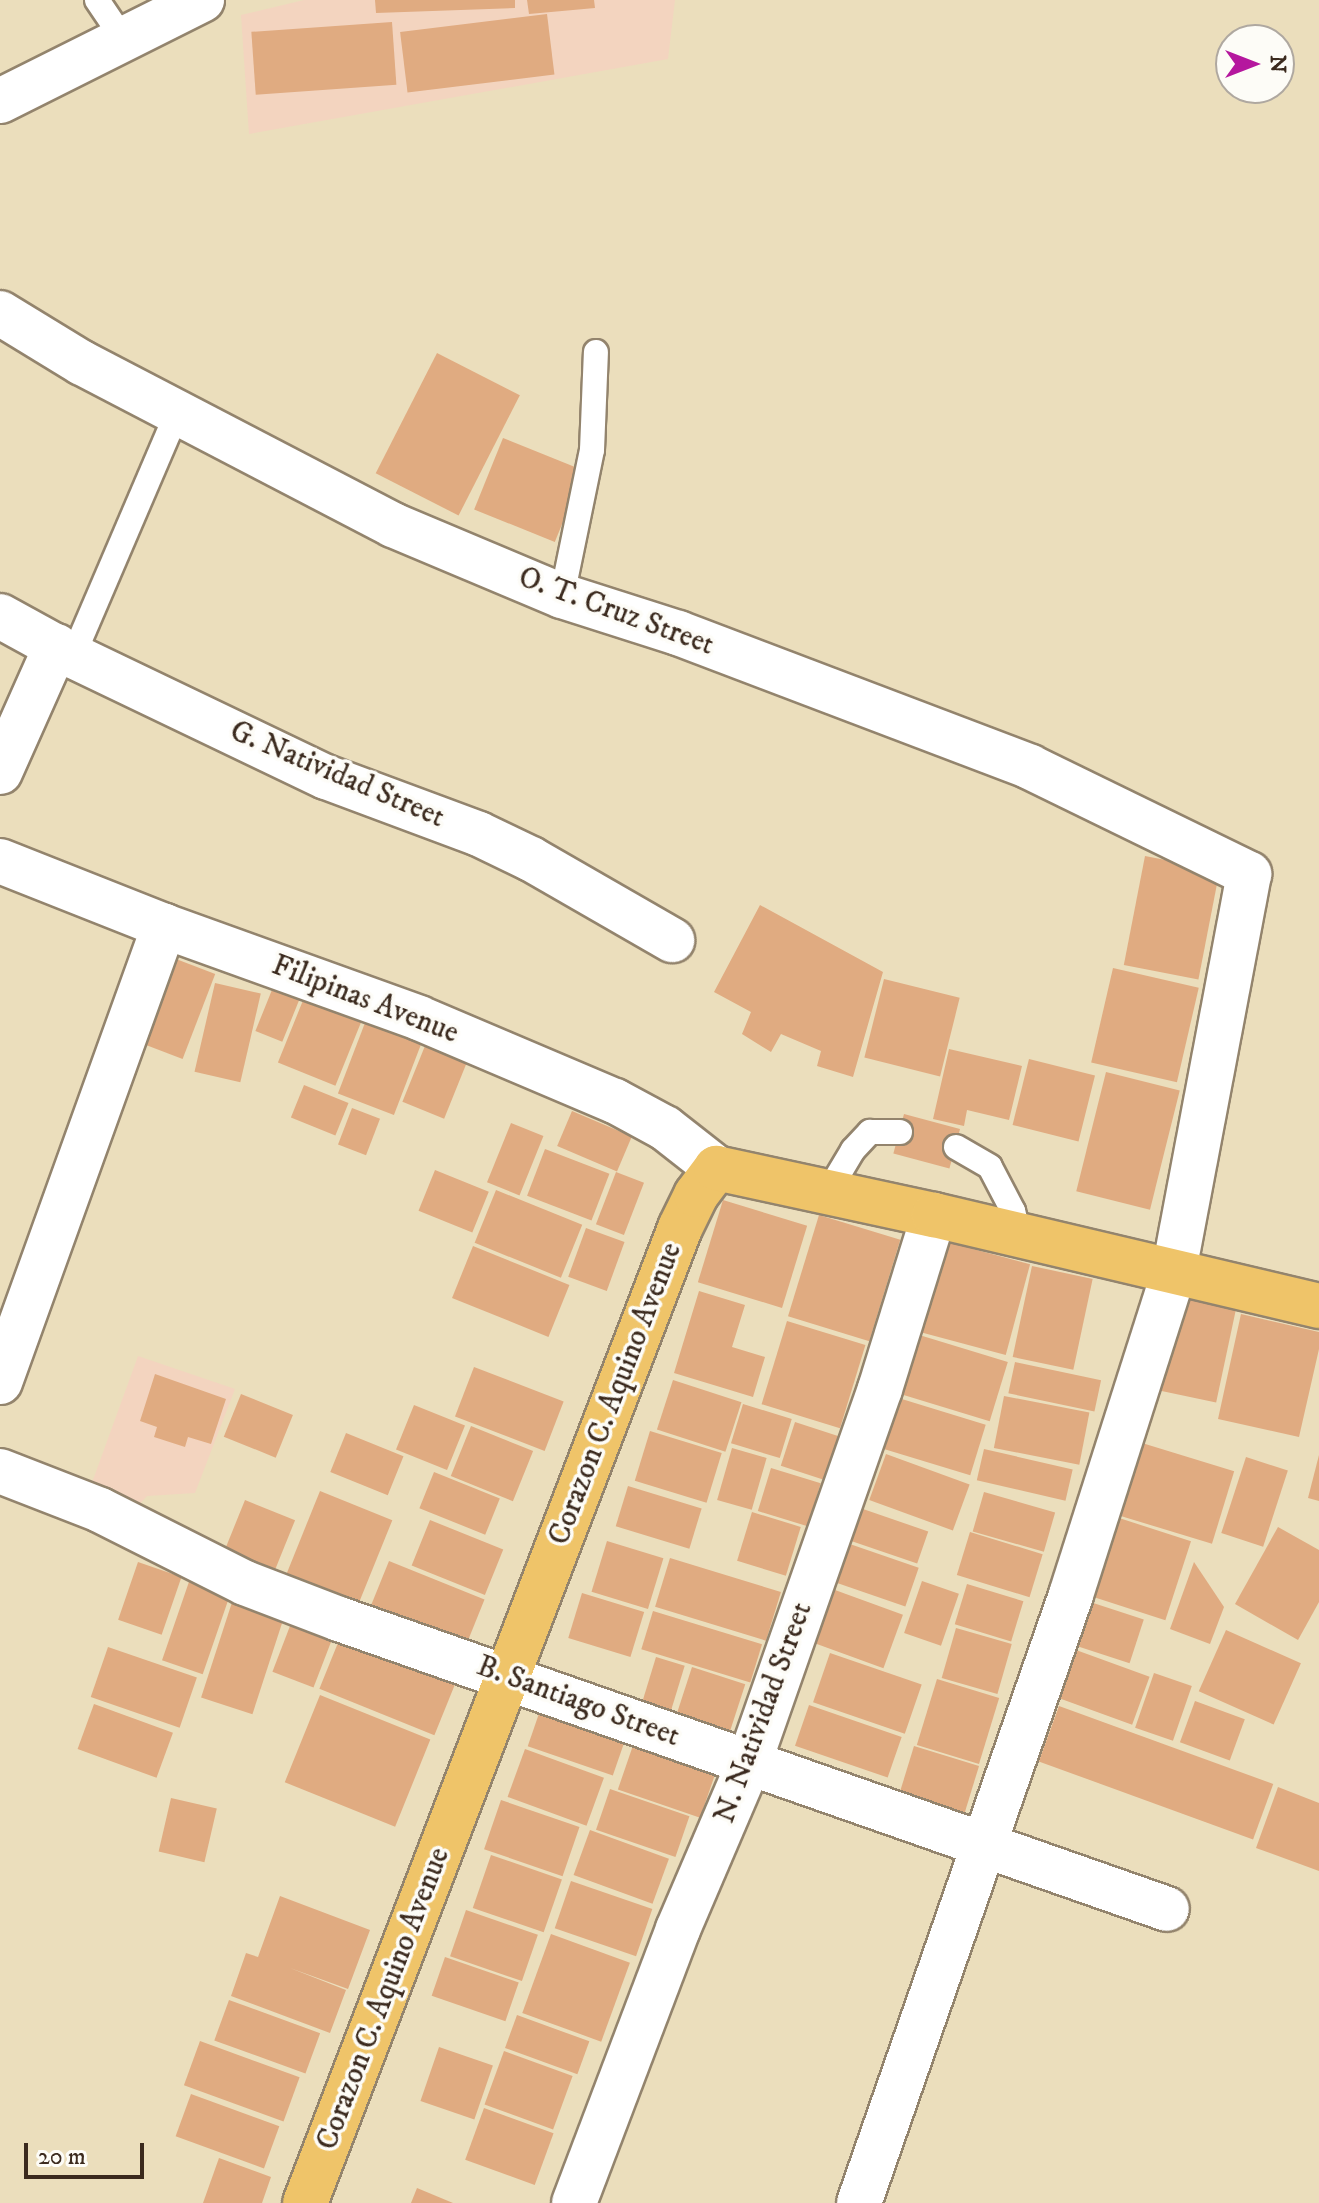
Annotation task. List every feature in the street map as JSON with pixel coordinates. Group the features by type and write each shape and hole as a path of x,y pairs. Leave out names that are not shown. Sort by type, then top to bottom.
{"main road":[{"path":"716,1168 934,1215 1319,1306"},
{"name":"Corazon C. Aquino Avenue","path":"305,2203 680,1228 696,1195 716,1168"}],"street":[{"path":"0,101 137,21 202,0"},
{"name":"O. T. Cruz Street","path":"0,313 82,363 393,525 562,596 678,633 1030,767 1249,874 1174,1272"},
{"name":"G. Natividad Street","path":"0,616 64,651 326,777 492,840 672,940"},
{"path":"0,772 64,651"},
{"name":"Filipinas Avenue","path":"0,861 164,926 419,1018 615,1101 665,1128 716,1168"},
{"path":"0,1382 164,926"},
{"name":"N. Natividad Street","path":"574,2203 678,1929 749,1763 880,1389 934,1215"},
{"path":"859,2203 1071,1595 1174,1272"},
{"name":"B. Santiago Street","path":"0,1471 100,1510 245,1583 339,1619 1167,1909"}],"lane":[{"path":"97,0 137,21"},
{"path":"562,596 592,450 596,352"},
{"path":"64,651 177,413"},
{"path":"828,1192 853,1150 870,1132 900,1132"},
{"path":"956,1147 990,1167 1013,1211 1019,1235"}],"shaded area":[{"path":"304,0 675,0 668,59 249,134 241,15"},
{"path":"138,1356 235,1389 195,1493 147,1496 138,1506 90,1488"}],"building":[{"path":"375,0 515,0 515,8 376,13"},
{"path":"527,0 594,0 595,8 529,14"},
{"path":"547,14 554,75 408,93 400,32"},
{"path":"392,22 396,85 256,95 251,32"},
{"path":"437,353 520,395 459,516 376,473"},
{"path":"503,438 584,471 555,542 474,509"},
{"path":"1145,856 1220,871 1198,979 1124,965"},
{"path":"760,905 883,972 853,1077 817,1066 821,1051 781,1034 771,1052 742,1034 751,1012 714,992"},
{"path":"176,959 215,974 183,1059 143,1044"},
{"path":"1113,968 1199,988 1177,1082 1091,1063"},
{"path":"884,979 960,998 940,1076 864,1058"},
{"path":"276,980 303,991 282,1042 255,1031"},
{"path":"215,983 261,994 240,1082 195,1072"},
{"path":"306,993 363,1016 335,1086 278,1063"},
{"path":"368,1015 424,1037 394,1115 338,1093"},
{"path":"429,1036 471,1053 444,1119 402,1102"},
{"path":"949,1049 1022,1066 1009,1120 967,1110 964,1126 933,1119"},
{"path":"1029,1059 1095,1075 1079,1141 1013,1125"},
{"path":"1106,1072 1180,1090 1150,1210 1076,1191"},
{"path":"304,1085 349,1103 335,1135 291,1117"},
{"path":"352,1108 380,1119 366,1155 338,1144"},
{"path":"572,1111 632,1136 617,1171 557,1146"},
{"path":"904,1114 960,1129 949,1169 893,1154"},
{"path":"511,1123 543,1136 519,1195 487,1182"},
{"path":"545,1149 609,1174 591,1220 527,1196"},
{"path":"435,1170 489,1192 472,1233 419,1211"},
{"path":"616,1172 644,1183 624,1235 596,1224"},
{"path":"496,1190 582,1225 561,1278 475,1243"},
{"path":"723,1200 807,1226 782,1308 698,1282"},
{"path":"819,1215 900,1240 869,1341 788,1316"},
{"path":"586,1228 625,1242 607,1291 568,1277"},
{"path":"947,1242 1030,1264 1006,1355 923,1333"},
{"path":"473,1246 569,1285 548,1337 452,1298"},
{"path":"1032,1266 1093,1279 1073,1370 1013,1357"},
{"path":"1182,1289 1238,1301 1216,1403 1160,1391"},
{"path":"699,1291 745,1305 732,1347 765,1357 753,1397 674,1373"},
{"path":"1241,1314 1319,1332 1319,1349 1299,1437 1218,1419"},
{"path":"787,1321 865,1345 840,1428 762,1404"},
{"path":"916,1334 1008,1362 990,1421 898,1393"},
{"path":"1015,1362 1101,1380 1094,1412 1008,1393"},
{"path":"474,1367 564,1401 545,1451 455,1416"},
{"path":"155,1374 226,1399 211,1444 188,1437 185,1447 154,1437 157,1427 140,1421"},
{"path":"673,1380 741,1402 725,1452 657,1429"},
{"path":"241,1394 293,1415 276,1458 224,1437"},
{"path":"892,1396 986,1425 970,1475 877,1447"},
{"path":"1004,1396 1089,1413 1079,1465 994,1448"},
{"path":"743,1404 792,1419 780,1458 731,1443"},
{"path":"414,1405 465,1426 447,1470 396,1450"},
{"path":"795,1422 839,1436 825,1480 781,1466"},
{"path":"471,1426 533,1451 513,1501 451,1476"},
{"path":"650,1431 722,1453 707,1503 635,1481"},
{"path":"346,1433 403,1456 388,1495 330,1472"},
{"path":"1129,1439 1234,1471 1212,1544 1107,1512"},
{"path":"732,1448 767,1458 752,1510 717,1500"},
{"path":"984,1449 1073,1469 1065,1501 977,1480"},
{"path":"886,1454 970,1484 953,1530 869,1500"},
{"path":"1319,1455 1319,1501 1308,1498"},
{"path":"1246,1457 1288,1471 1263,1547 1221,1533"},
{"path":"771,1468 821,1483 808,1526 758,1511"},
{"path":"434,1472 500,1499 485,1535 419,1508"},
{"path":"628,1486 702,1509 689,1549 616,1526"},
{"path":"320,1491 392,1520 357,1607 285,1578"},
{"path":"984,1492 1055,1512 1044,1552 973,1531"},
{"path":"245,1500 295,1520 274,1571 224,1551"},
{"path":"863,1509 928,1531 917,1564 852,1541"},
{"path":"752,1512 801,1527 786,1576 737,1561"},
{"path":"1113,1516 1191,1541 1165,1620 1087,1595"},
{"path":"430,1520 503,1550 485,1595 412,1565"},
{"path":"1278,1527 1319,1550 1319,1602 1298,1640 1235,1604"},
{"path":"970,1532 1043,1554 1030,1597 957,1575"},
{"path":"607,1541 663,1558 648,1609 592,1592"},
{"path":"844,1542 919,1568 905,1606 831,1581"},
{"path":"670,1558 781,1592 766,1641 655,1607"},
{"path":"389,1561 484,1600 463,1652 368,1614"},
{"path":"138,1562 181,1577 162,1635 118,1620"},
{"path":"1194,1562 1224,1607 1210,1644 1170,1629"},
{"path":"191,1576 232,1590 203,1674 162,1660"},
{"path":"922,1581 959,1594 941,1646 904,1633"},
{"path":"967,1584 1023,1601 1011,1641 955,1624"},
{"path":"824,1586 903,1615 883,1668 805,1640"},
{"path":"236,1590 287,1607 252,1714 201,1697"},
{"path":"582,1593 644,1612 630,1657 568,1638"},
{"path":"1081,1599 1144,1619 1130,1663 1067,1643"},
{"path":"653,1611 762,1644 750,1683 641,1649"},
{"path":"295,1613 336,1629 314,1688 272,1672"},
{"path":"346,1623 461,1669 434,1735 319,1689"},
{"path":"956,1628 1012,1644 997,1694 942,1678"},
{"path":"1226,1630 1301,1663 1274,1725 1199,1691"},
{"path":"1065,1646 1150,1677 1132,1725 1048,1694"},
{"path":"108,1647 197,1678 180,1728 91,1697"},
{"path":"830,1653 922,1685 905,1734 813,1702"},
{"path":"656,1657 685,1666 671,1712 642,1703"},
{"path":"692,1667 745,1684 730,1732 677,1715"},
{"path":"1154,1673 1192,1686 1173,1741 1135,1728"},
{"path":"937,1679 999,1698 979,1764 917,1745"},
{"path":"320,1695 430,1740 395,1827 285,1782"},
{"path":"544,1699 629,1728 613,1776 528,1746"},
{"path":"1195,1701 1245,1719 1230,1760 1180,1742"},
{"path":"94,1704 173,1733 157,1778 78,1749"},
{"path":"809,1705 902,1737 888,1778 795,1746"},
{"path":"1059,1706 1273,1784 1253,1839 1039,1761"},
{"path":"639,1728 721,1756 700,1818 618,1789"},
{"path":"914,1746 979,1766 964,1814 899,1794"},
{"path":"525,1749 604,1778 586,1826 508,1797"},
{"path":"1278,1787 1319,1803 1319,1871 1256,1848"},
{"path":"610,1789 689,1816 675,1857 596,1830"},
{"path":"171,1798 217,1809 204,1862 159,1852"},
{"path":"501,1800 579,1827 563,1876 484,1849"},
{"path":"590,1830 669,1859 653,1904 574,1875"},
{"path":"491,1855 562,1879 544,1932 473,1908"},
{"path":"571,1881 652,1909 636,1956 555,1928"},
{"path":"280,1896 370,1930 348,1989 290,1968 346,1990 330,2033 231,1996 246,1953 258,1957"},
{"path":"466,1910 538,1935 522,1981 450,1956"},
{"path":"551,1934 630,1963 601,2042 522,2013"},
{"path":"445,1957 519,1982 505,2021 432,1996"},
{"path":"229,2000 320,2033 305,2074 214,2040"},
{"path":"517,2015 589,2041 577,2074 505,2048"},
{"path":"200,2041 300,2077 284,2121 184,2085"},
{"path":"439,2047 493,2066 474,2119 420,2101"},
{"path":"504,2051 573,2076 553,2130 485,2105"},
{"path":"191,2094 279,2126 264,2168 176,2136"},
{"path":"484,2108 554,2133 535,2185 465,2160"},
{"path":"219,2158 271,2177 262,2203 203,2203"},
{"path":"417,2188 453,2203 411,2203"}]}
